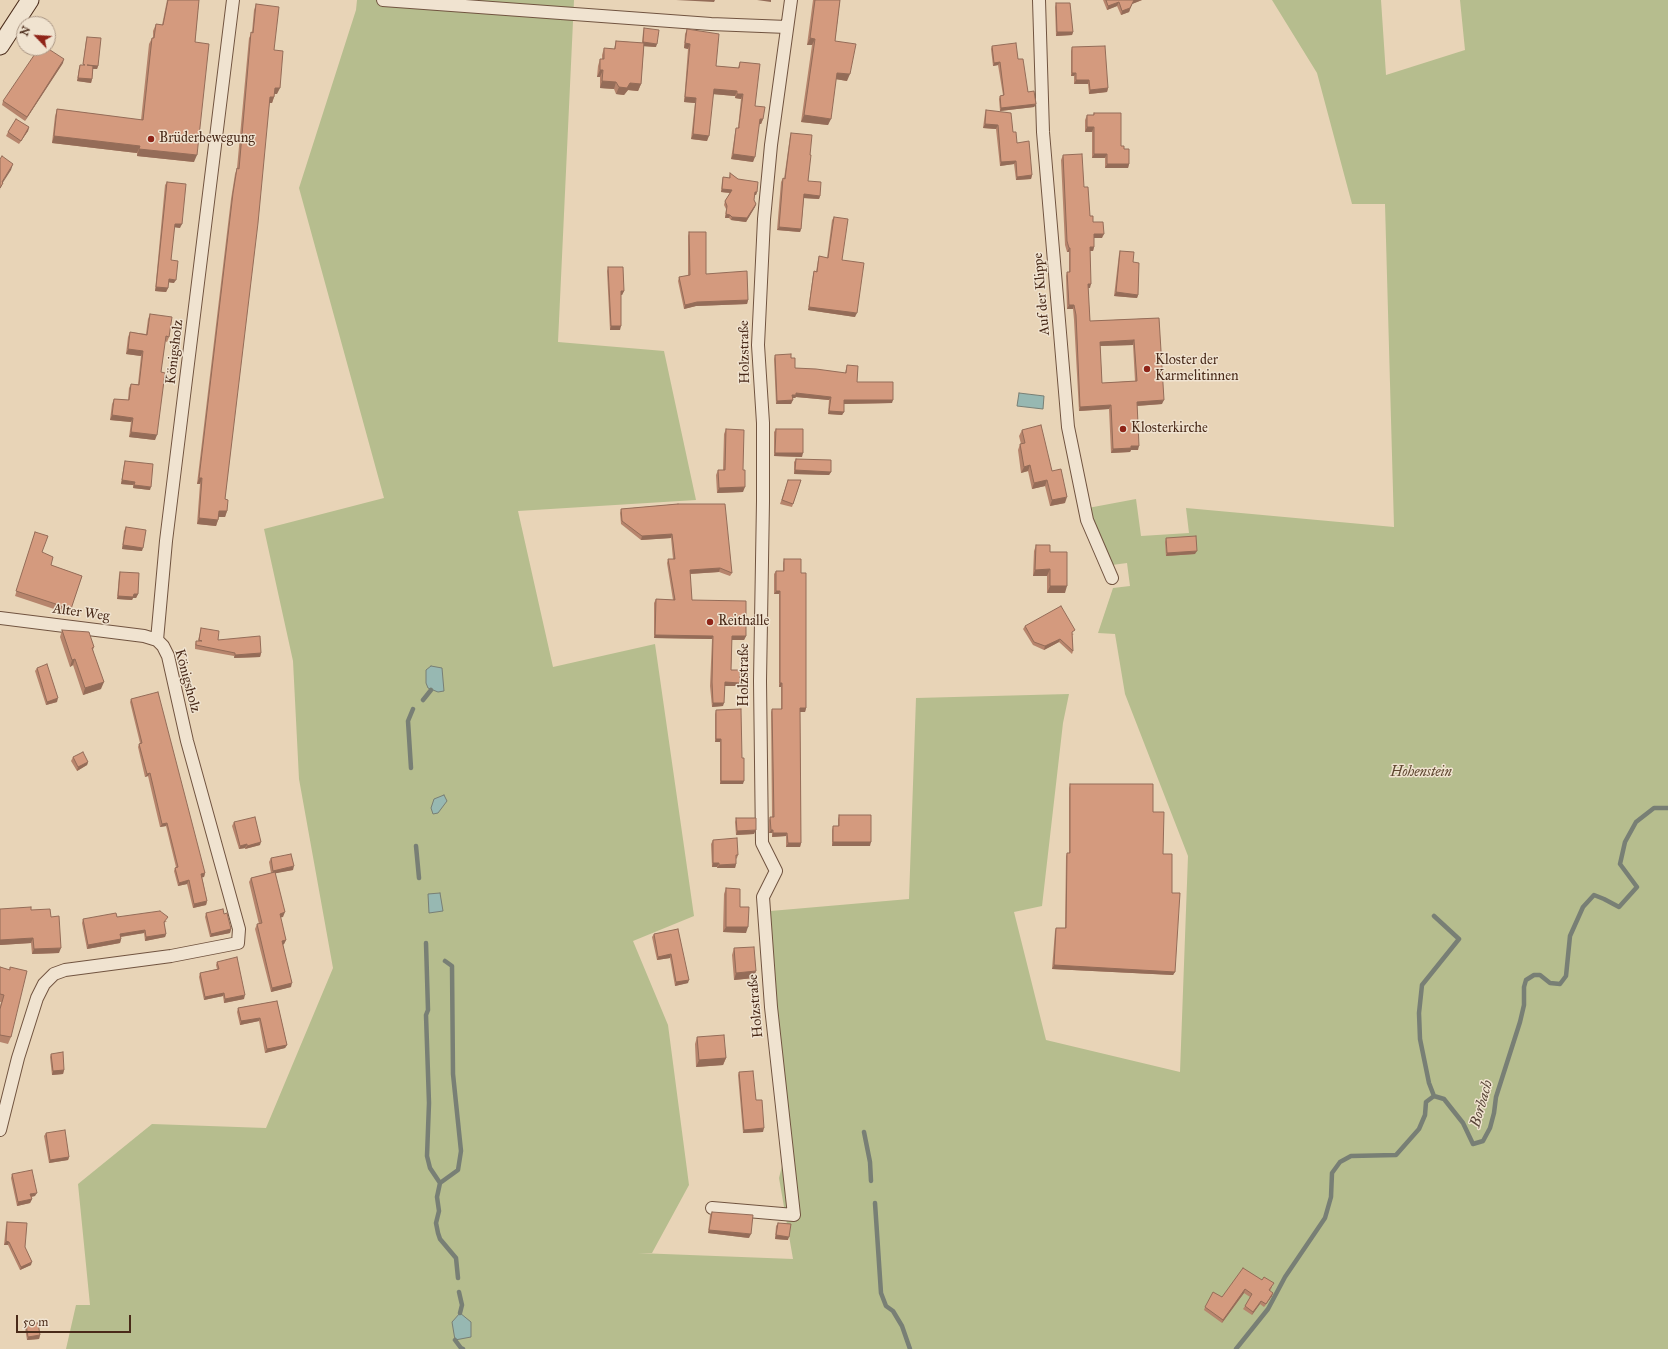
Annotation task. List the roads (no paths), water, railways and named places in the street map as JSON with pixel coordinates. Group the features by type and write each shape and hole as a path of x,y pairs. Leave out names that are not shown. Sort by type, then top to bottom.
{"main road":[{"path":"0,46 30,0"}],"street":[{"name":"Königsholz","path":"0,1130 18,1058 37,998 44,984 54,974 65,970 171,956 238,943 238,929 187,741 168,656 163,646 157,640 166,541 233,0"},
{"path":"383,0 705,23 787,27"},
{"name":"Holzstraße","path":"712,1208 794,1216 771,1007 763,897 776,871 762,843 760,688 763,423 758,345 764,219 771,145 791,0"},
{"name":"Auf der Klippe","path":"1039,0 1043,132 1068,427 1087,520 1112,578"},
{"name":"Alter Weg","path":"0,618 144,636 157,640"}],"water":[{"path":"1019,393 1044,396 1043,409 1017,406"},
{"path":"431,666 442,668 444,691 438,692 428,688 426,683 426,670"},
{"path":"444,795 447,801 438,813 433,814 431,808 434,799"},
{"path":"440,893 443,911 429,913 428,894"},
{"path":"460,1313 471,1322 471,1337 455,1340 452,1322"}],"waterway":[{"path":"423,700 431,690"},
{"path":"411,768 408,721 413,709"},
{"name":"Borbach","path":"1236,1349 1268,1309 1285,1277 1325,1218 1331,1197 1332,1173 1340,1162 1351,1156 1396,1155 1419,1129 1425,1115 1426,1102 1434,1096 1444,1099 1463,1123 1473,1144 1483,1141 1490,1128 1496,1097 1520,1022 1524,1005 1524,987 1526,980 1534,975 1540,975 1550,983 1560,984 1566,976 1570,936 1583,907 1594,895 1619,907 1637,887 1620,864 1625,842 1636,822 1654,808 1668,808"},
{"path":"416,846 419,878"},
{"path":"1434,916 1459,939 1422,985 1419,1013 1420,1039 1429,1083 1434,1096"},
{"path":"426,943 428,1010 426,1015 429,1103 427,1156 430,1168 440,1183 437,1197 439,1211 436,1223 438,1233 440,1239 456,1258 458,1278"},
{"path":"440,1183 458,1170 461,1151 453,1074 452,966 445,961"},
{"path":"864,1132 870,1162 871,1181"},
{"path":"875,1203 881,1293 886,1306 893,1311 902,1326 910,1349"},
{"path":"459,1292 462,1305 460,1313"},
{"path":"455,1340 463,1349"}],"place":[{"name":"Brüderbewegung","path":"151,139"},
{"name":"Kloster der Karmelitinnen","path":"1147,369"},
{"name":"Klosterkirche","path":"1123,429"},
{"name":"Reithalle","path":"710,622"}],"park label":[{"name":"Hohenstein","path":"1421,773"}]}
